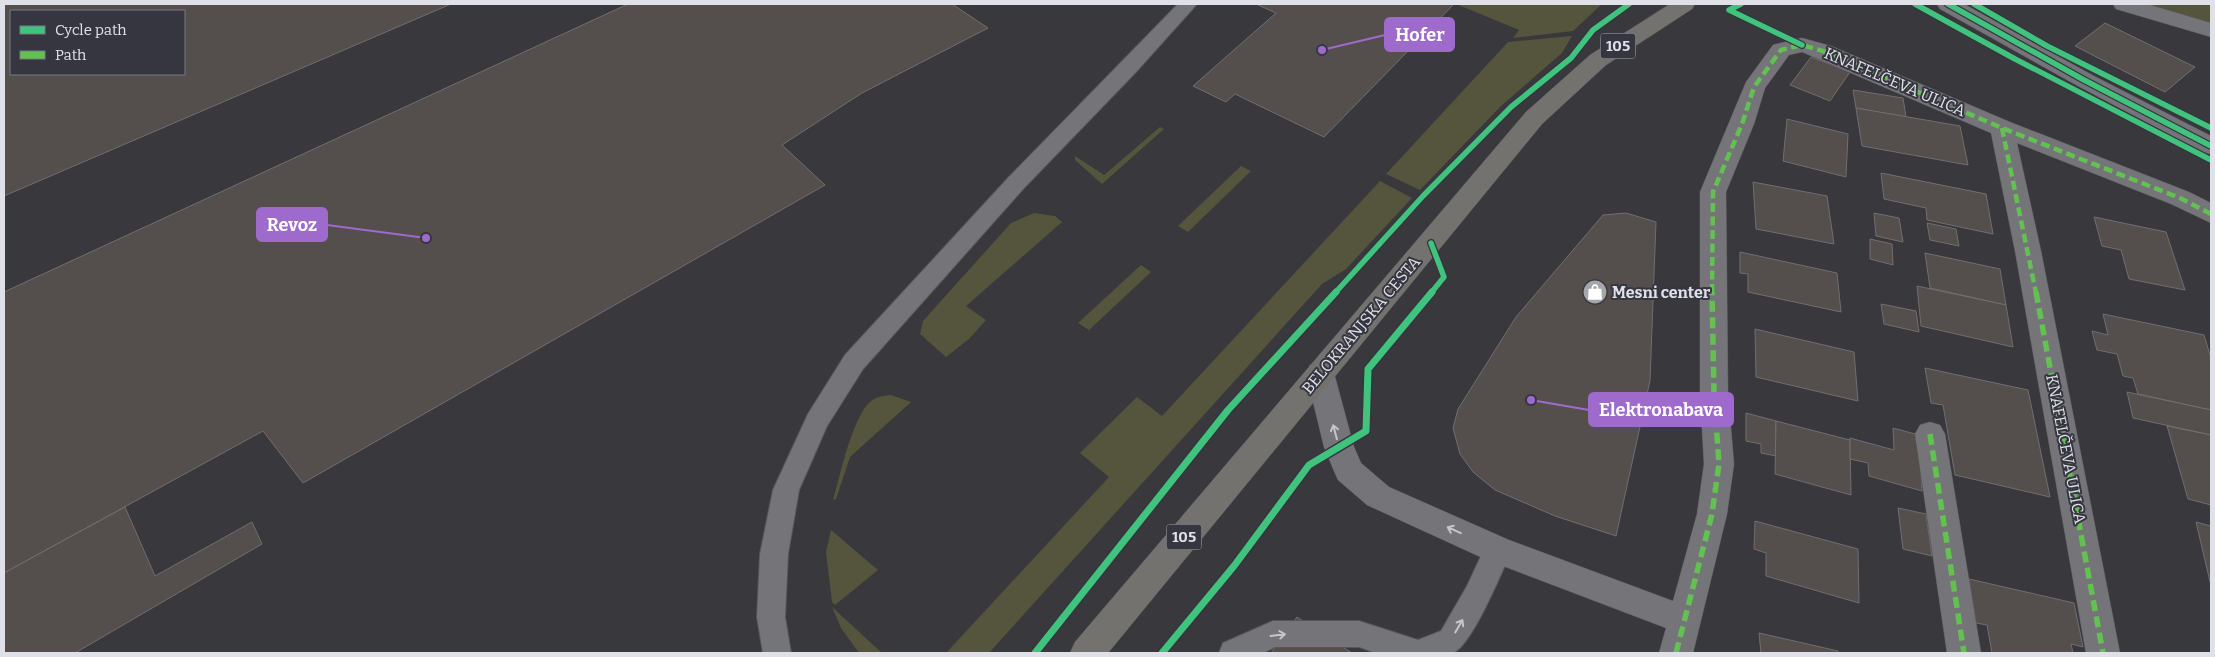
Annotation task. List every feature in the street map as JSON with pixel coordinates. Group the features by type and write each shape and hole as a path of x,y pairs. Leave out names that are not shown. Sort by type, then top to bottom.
{"main road":[{"name":"BELOKRANJSKA CESTA","path":"1087,653 1534,118 1598,60 1684,4"}],"street":[{"path":"1948,4 2084,80 2211,146"},
{"path":"2124,4 2211,30"},
{"name":"KNAFELČEVA ULICA","path":"1676,653 1712,514 1719,464 1714,394 1712,290 1714,192 1742,124 1754,87 1781,50 1802,45 1856,64 2002,128 2180,198 2211,214"},
{"name":"KNAFELČEVA ULICA","path":"2002,128 2028,251 2103,653"},
{"path":"1320,373 1339,447 1349,471 1378,496 1498,550 1684,620"},
{"path":"1930,434 1964,653"}],"lane":[{"path":"777,653 771,616 774,554 786,490 817,421 854,362 1016,183 1130,68 1188,4"},
{"path":"1421,653 1451,640 1477,595 1498,550"},
{"path":"1233,653 1274,634 1359,634 1416,653"}],"green space":[{"path":"1456,4 1602,4 1573,31 1513,38 1519,30"},
{"path":"2146,4 2211,4 2211,24"},
{"path":"1572,36 1562,53 1500,107 1420,190 1386,174 1508,42"},
{"path":"1160,127 1164,129 1102,184 1075,160 1075,156 1104,175"},
{"path":"1241,166 1251,171 1188,232 1178,226"},
{"path":"1380,181 1412,198 1346,269 1322,284 989,653 946,653 1109,477 1080,453 1137,397 1162,416"},
{"path":"1034,213 1055,216 1062,222 966,306 986,320 969,339 946,357 920,334 923,321 1011,223"},
{"path":"1141,265 1151,272 1089,330 1078,323"},
{"path":"891,395 911,402 850,457 836,499 833,500 847,448 864,410 875,399"},
{"path":"831,530 878,570 835,605 832,602 826,552"},
{"path":"832,607 882,653 859,653 841,628"}],"building":[{"path":"4,4 451,4 4,196"},
{"path":"628,4 952,4 988,28 862,93 782,145 825,185 303,483 263,431 4,573 4,292"},
{"path":"1256,4 1454,4 1324,137 1235,94 1226,102 1193,86 1276,13"},
{"path":"2105,23 2195,67 2165,92 2075,46"},
{"path":"1811,57 1850,72 1830,101 1790,85"},
{"path":"1853,90 1903,98 1906,117 1856,108"},
{"path":"1856,108 1960,126 1968,165 1862,146"},
{"path":"1787,119 1848,134 1846,177 1783,161"},
{"path":"1881,173 1986,194 1993,234 1927,220 1926,208 1884,199"},
{"path":"1753,182 1827,196 1834,244 1756,229"},
{"path":"1626,213 1656,222 1650,381 1616,536 1555,516 1495,490 1473,472 1460,454 1453,428 1458,409 1516,317 1603,215"},
{"path":"1874,213 1899,218 1903,242 1876,236"},
{"path":"2094,217 2166,232 2185,290 2129,279 2121,250 2102,246"},
{"path":"1927,223 1956,229 1959,246 1930,240"},
{"path":"1870,239 1892,244 1893,265 1870,259"},
{"path":"1740,252 1837,273 1841,312 1748,292 1748,274 1740,273"},
{"path":"1925,253 2000,269 2006,305 1930,288"},
{"path":"1917,286 2006,305 2013,347 1921,326"},
{"path":"1881,304 1916,311 1919,332 1884,324"},
{"path":"2103,314 2204,335 2211,358 2211,410 2138,394 2133,378 2123,376 2117,354 2097,350 2092,331 2108,335"},
{"path":"1755,329 1854,352 1858,401 1756,377"},
{"path":"1925,368 2028,390 2050,497 1955,475 1943,405 1931,403"},
{"path":"2127,392 2211,410 2211,435 2133,418"},
{"path":"1746,413 1776,421 1776,456 1761,453 1761,444 1746,441"},
{"path":"1776,421 1850,440 1851,495 1775,474"},
{"path":"2167,426 2211,435 2211,505 2188,499"},
{"path":"1893,428 1919,435 1922,491 1869,476 1868,463 1850,459 1850,438 1894,450"},
{"path":"125,507 155,576 252,522 262,544 75,653 4,653 4,573"},
{"path":"1898,508 1926,514 1932,556 1903,549"},
{"path":"1755,521 1858,549 1859,603 1766,576 1766,553 1754,549"},
{"path":"2196,522 2211,526 2211,586"},
{"path":"1969,579 2074,603 2083,647 2071,644 2073,653 1992,653 1987,625 1976,623"},
{"path":"1297,617 1352,653 1271,653"},
{"path":"1759,633 1838,651 1838,653 1761,653"}],"marked path":[{"path":"1676,653 1712,514 1719,464 1714,394 1713,192 1742,124 1754,87 1781,50 1802,45 1823,51 2002,128 2180,198 2211,214"},
{"path":"2002,128 2028,251 2103,653"},
{"path":"1930,434 1964,653"}],"cycle path":[{"path":"1035,653 1228,410 1423,196 1511,107 1571,58 1593,30 1629,4"},
{"path":"1741,4 1729,10 1802,45"},
{"path":"1915,4 2015,59 2211,160"},
{"path":"1948,4 2084,80 2211,146"},
{"path":"1974,4 2047,46 2211,128"},
{"path":"1162,653 1234,566 1309,465 1366,431 1368,369 1444,277 1431,243"}],"place":[{"name":"Hofer","path":"1322,50"},
{"name":"Revoz","path":"426,238"},
{"name":"Mesni center","path":"1595,292"},
{"name":"Elektronabava","path":"1531,400"}]}
